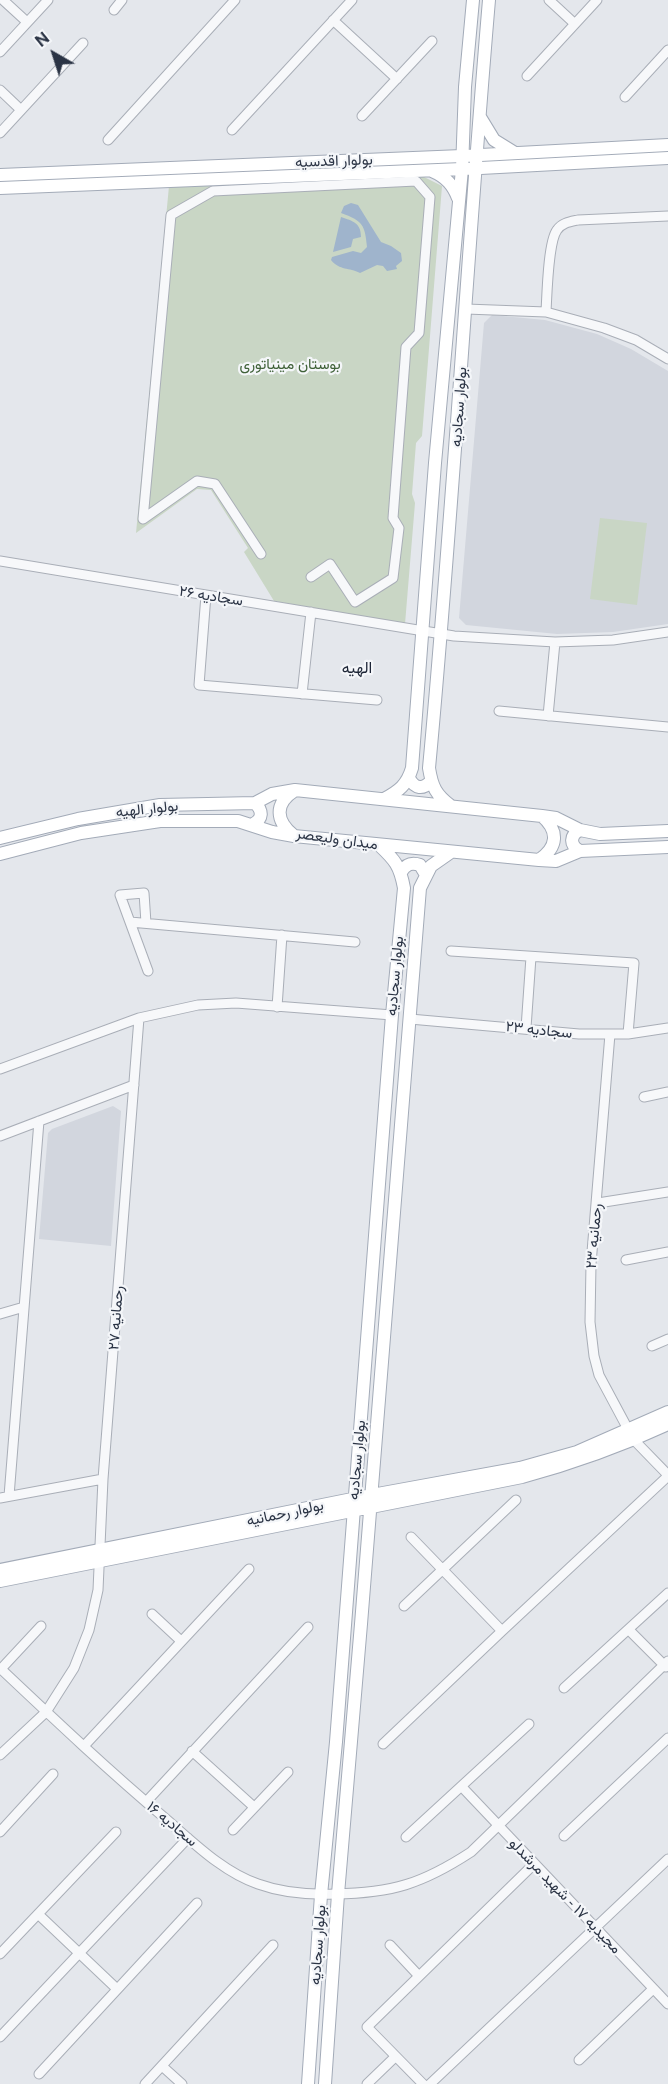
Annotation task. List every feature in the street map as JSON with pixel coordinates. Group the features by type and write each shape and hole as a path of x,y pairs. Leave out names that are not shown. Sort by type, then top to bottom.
{"main road":[{"name":"بولوار سجادیه","path":"409,778 412,768 435,463 459,199 465,87 473,0"},
{"name":"بولوار سجادیه","path":"431,781 429,768 442,633 489,0"},
{"path":"479,117 494,140 516,153"},
{"name":"بولوار اقدسیه","path":"476,162 516,153 668,145"},
{"name":"بولوار اقدسیه","path":"0,176 668,158"},
{"name":"بولوار اقدسیه","path":"0,188 431,170 462,162"},
{"path":"431,170 447,180 455,189 459,199"},
{"path":"384,799 398,791 409,778 412,785 419,788 426,787 431,781 439,797 451,806"},
{"path":"295,790 556,818 580,830 600,834 668,831"},
{"name":"بولوار الهیه","path":"0,838 78,819 160,806 255,803 272,794 295,790"},
{"name":"میدان ولیعصر","path":"295,790 287,796 280,810 280,819 284,827 294,836 555,861 580,851"},
{"path":"253,824 259,821 261,814 260,807 255,803"},
{"path":"539,860 548,854 554,844 554,834 550,823 542,816"},
{"name":"بولوار الهیه","path":"0,854 81,833 160,821 238,820 272,832 294,836"},
{"path":"580,830 572,837 575,848 580,851 668,847"},
{"path":"379,845 393,859 401,872 409,864 414,863 420,865 426,875 438,859 452,852"},
{"name":"بولوار سجادیه","path":"308,2084 321,1895 336,1742 392,1015 404,888 401,872"},
{"name":"بولوار سجادیه","path":"325,2084 338,1894 420,888 426,875"},
{"name":"بولوار رحمانیه","path":"354,1504 370,1508 522,1477 580,1461 631,1435 668,1412"},
{"name":"بولوار رحمانیه","path":"0,1581 99,1557 354,1504 372,1494 520,1468 668,1424"},
{"name":"بولوار رحمانیه","path":"0,1570 99,1557"}],"street":[{"path":"3,0 27,22"},
{"path":"0,51 48,0"},
{"path":"114,10 122,0"},
{"path":"108,140 235,0"},
{"path":"232,129 352,0"},
{"path":"549,0 575,24"},
{"path":"528,76 597,0"},
{"path":"333,20 397,79"},
{"path":"362,116 432,41"},
{"path":"0,133 83,43"},
{"path":"625,97 668,50"},
{"path":"0,90 21,110"},
{"path":"261,554 215,484 197,481 143,519 171,215 213,191 416,181 430,196 419,333 406,347 393,518 399,528 393,578 355,602 330,564 311,576"},
{"path":"546,312 551,248 553,236 558,228 567,222 578,220 668,216"},
{"path":"466,309 546,312 604,327 636,339 668,359"},
{"name":"سجادیه ۲۶","path":"0,561 423,631 499,640 555,642 613,640 668,632"},
{"path":"206,595 198,685 377,700"},
{"path":"302,694 311,612"},
{"path":"548,716 555,642"},
{"path":"499,711 668,727"},
{"path":"146,923 144,893 120,895 148,970"},
{"path":"130,922 355,942"},
{"path":"277,1007 282,935"},
{"path":"451,951 634,963 628,1034"},
{"path":"526,1028 531,957"},
{"path":"0,1069 139,1018 198,1005 236,1003 392,1015"},
{"name":"رحمانیه ۲۷","path":"0,1755 45,1712 74,1668 90,1630 98,1590 103,1479 139,1018"},
{"name":"سجادیه ۲۳","path":"410,1018 579,1034 628,1034 668,1028"},
{"name":"رحمانیه ۲۳","path":"610,1034 591,1264 590,1322 594,1356 608,1393 631,1435 668,1475"},
{"path":"0,1136 134,1085"},
{"path":"644,1097 668,1092"},
{"path":"39,1121 24,1307 5,1497 103,1479"},
{"path":"597,1203 668,1192"},
{"path":"626,1260 668,1252"},
{"path":"0,1314 24,1307"},
{"path":"652,1346 668,1339"},
{"path":"383,1744 668,1475"},
{"path":"404,1606 516,1500"},
{"path":"411,1537 502,1630"},
{"path":"84,1746 249,1569"},
{"path":"564,1688 668,1593"},
{"path":"152,1614 182,1641"},
{"path":"0,1669 41,1626"},
{"path":"146,1802 308,1627"},
{"path":"629,1629 667,1665"},
{"name":"سجادیه ۱۶","path":"0,1669 146,1802 227,1868 257,1884 290,1893 321,1895 369,1894 394,1889 446,1869 471,1852 667,1665"},
{"path":"406,1837 529,1724"},
{"path":"564,1836 668,1738"},
{"path":"192,1751 254,1807"},
{"path":"233,1830 288,1772"},
{"path":"0,1832 53,1774"},
{"name":"مجیدیه ۱۷ - شهید مرشدلو","path":"462,1787 668,2004"},
{"path":"0,1954 116,1832"},
{"path":"0,2037 188,1838"},
{"path":"430,2084 668,1859"},
{"path":"423,2084 367,2027 534,1864"},
{"path":"39,2074 197,1903"},
{"path":"38,1914 117,1989"},
{"path":"145,2084 273,1944"},
{"path":"390,1945 419,1976"},
{"path":"579,2060 653,1989"},
{"path":"367,2084 395,2057"},
{"path":"162,2066 182,2084"}],"shaded area":[{"path":"492,315 545,320 597,334 631,349 668,371 668,624 613,632 557,634 466,625 459,618 484,323"},
{"path":"113,1106 121,1111 111,1246 39,1239 48,1133 52,1129"}],"green space":[{"name":"بوستان مینیاتوری","path":"416,173 442,186 422,436 416,443 412,494 415,503 405,624 274,601 244,552 248,548 211,490 197,489 136,533 169,186"},
{"path":"600,518 647,523 637,605 590,599"}],"water":[{"path":"351,203 358,205 381,242 401,253 402,261 396,266 397,269 387,271 383,266 377,265 360,273 338,266 331,260 332,257 353,251 361,253 367,247 364,229 358,221 341,213 344,206"},
{"path":"341,217 353,221 358,226 361,237 353,239 351,247 333,252"}],"district":[{"name":"الهیه","path":"357,668"}]}
